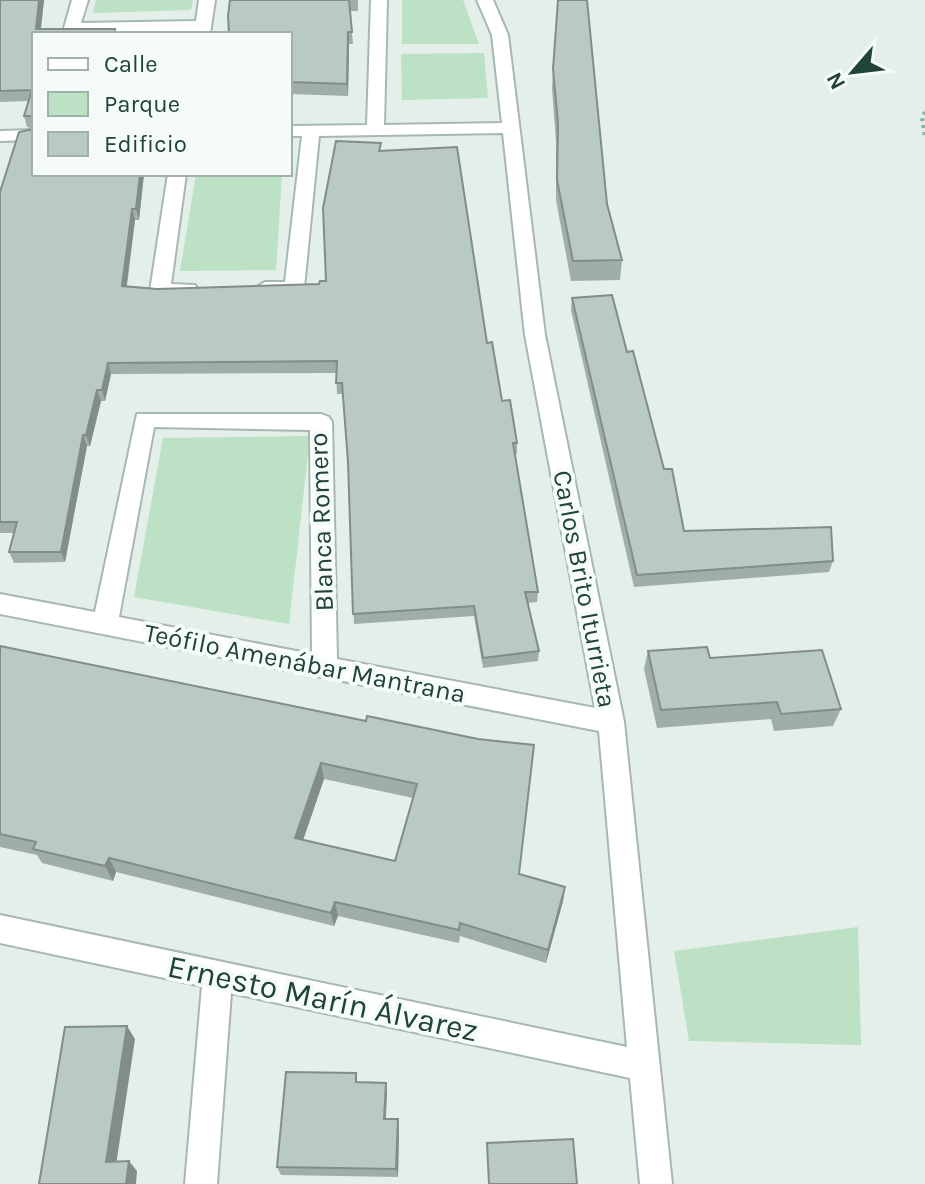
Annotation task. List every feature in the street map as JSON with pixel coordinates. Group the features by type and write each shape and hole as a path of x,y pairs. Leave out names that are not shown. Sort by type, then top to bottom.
{"street":[{"path":"80,0 72,28 202,30 207,0"},
{"path":"375,130 379,0"},
{"name":"Carlos Brito Iturrieta","path":"485,0 500,35 535,335 611,722 656,1184"},
{"path":"292,131 512,128"},
{"path":"249,289 294,288 311,131"},
{"path":"0,137 32,135"},
{"path":"177,176 160,291 205,290"},
{"name":"Blanca Romero","path":"105,624 145,419 321,422 325,667"},
{"name":"Teófilo Amenábar Mantrana","path":"0,604 611,722"},
{"name":"Ernesto Marín Álvarez","path":"0,929 646,1066"},
{"path":"201,1184 218,975"}],"path":[{"path":"925,112 922,117 925,138"}],"green space":[{"path":"96,0 193,0 191,10 93,13"},
{"path":"402,0 463,0 479,44 402,44"},
{"path":"484,53 488,98 402,100 401,54"},
{"path":"196,176 282,176 276,270 180,271"},
{"path":"310,436 289,624 134,597 163,438"},
{"path":"858,927 861,1045 689,1041 674,951"}],"building":[{"path":"0,0 39,0 36,29 115,29 114,32 32,32 32,90 0,91"},
{"path":"230,0 349,0 352,32 348,32 347,84 292,82 292,32 229,32"},
{"path":"558,0 587,0 607,204 622,260 573,261 557,180 558,123 553,69"},
{"path":"32,90 32,116 24,116"},
{"path":"32,129 32,176 140,176 136,209 132,209 122,286 157,289 319,284 326,281 323,208 336,141 381,143 379,151 457,147 487,343 492,342 502,401 510,400 517,443 513,443 538,592 525,592 539,651 483,658 474,606 353,614 348,462 342,383 336,383 337,361 108,363 102,390 97,390 86,435 83,435 61,552 9,552 17,522 0,522 0,192 19,132"},
{"path":"612,295 627,352 633,351 664,469 672,469 684,531 831,527 833,561 637,575 572,298"},
{"path":"0,646 366,721 367,716 478,739 534,745 519,874 565,887 548,950 460,923 459,930 335,902 331,913 109,858 105,866 33,849 36,842 0,834","holes":["321,763 417,784 395,861 295,838"]},
{"path":"707,647 710,658 822,650 841,709 781,714 777,702 661,710 648,651"},
{"path":"127,1026 106,1162 129,1161 126,1184 39,1184 65,1027"},
{"path":"286,1072 356,1073 356,1082 386,1083 384,1119 398,1119 396,1169 277,1167"},
{"path":"573,1139 577,1184 489,1184 487,1143"}]}
